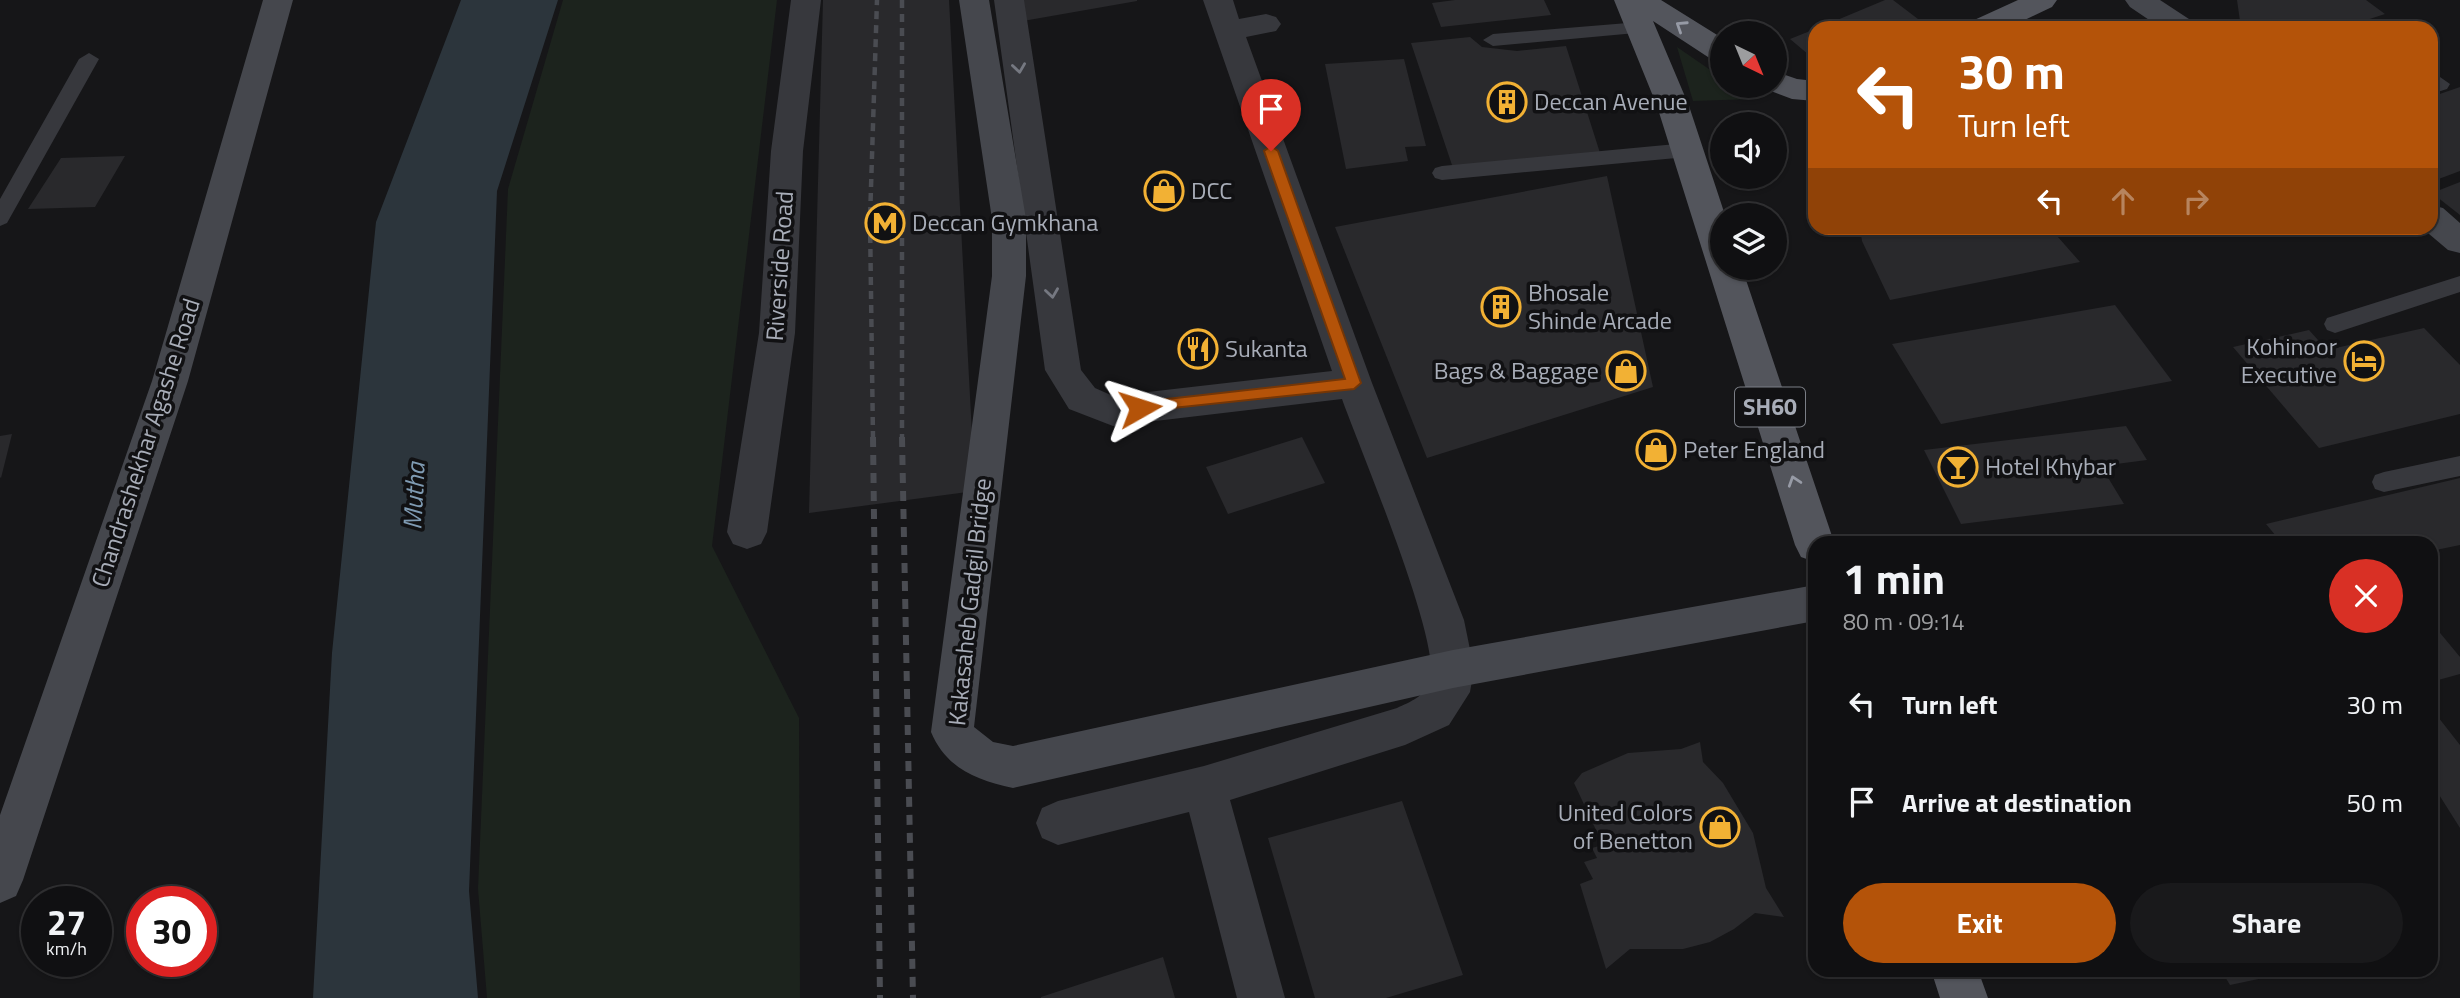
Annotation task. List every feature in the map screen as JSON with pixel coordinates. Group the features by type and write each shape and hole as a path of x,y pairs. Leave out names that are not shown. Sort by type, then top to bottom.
{"main road":[{"path":"1998,21 2042,0"},
{"path":"1636,9 1710,46"},
{"path":"1636,9 1673,106 1710,221"},
{"path":"1787,87 1808,90"},
{"name":"SH60","path":"1729,280 1812,536"},
{"path":"1957,977 1964,998"}],"street":[{"name":"Chandrashekhar Agashe Road","path":"0,880 170,381 278,0"},
{"name":"Riverside Road","path":"747,532 777,333 787,151 806,0"},
{"name":"Kakasaheb Gadgil Bridge","path":"974,0 1009,219 1009,276 952,732 964,749 987,762 1013,767 1453,669"},
{"path":"1009,0 1063,370 1073,391 1086,404 1113,411 1354,383"},
{"path":"1058,823 1204,787 1405,725 1434,711 1449,692 1453,669 1444,620 1354,383 1218,0"},
{"path":"2140,0 2170,21"},
{"path":"1228,30 1266,24"},
{"path":"2438,222 2460,240"},
{"path":"1453,669 1808,604"},
{"path":"1204,787 1261,998"}],"lane":[{"path":"1493,40 1636,9"},
{"path":"0,218 89,59"},
{"path":"1442,173 1687,150"},
{"path":"2335,324 2460,284"},
{"path":"2384,482 2460,466"}],"shaded area":[{"path":"563,0 777,0 712,546 799,718 800,998 487,998 478,889 508,189"},
{"path":"1677,47 1710,70 1710,98 1752,99 1693,101"}],"water":[{"name":"Mutha","path":"461,0 558,0 497,191 469,891 478,998 313,998 332,653 376,222"}],"building":[{"path":"823,0 949,0 975,491 809,513"},
{"path":"1022,0 1137,0 1137,1 1023,21"},
{"path":"1455,0 1544,0 1551,15 1441,27 1432,3"},
{"path":"1885,0 1893,0 1918,19 1914,21 1835,21"},
{"path":"2237,0 2366,0 2385,14 2364,21 2240,21"},
{"path":"1808,32 1808,54 1790,39"},
{"name":"Deccan Avenue","path":"1470,37 1482,47 1517,51 1566,46 1600,153 1453,168 1411,43"},
{"path":"1404,59 1426,146 1405,147 1408,161 1346,169 1325,64"},
{"path":"2460,87 2460,171 2438,179 2438,95"},
{"path":"125,156 95,207 28,209 61,158"},
{"name":"Bhosale Shinde Arcade","path":"1607,176 1653,387 1427,458 1335,227"},
{"path":"2460,182 2460,215 2438,198 2438,191"},
{"path":"1861,235 2056,235 2080,262 1890,300"},
{"path":"2115,305 2172,381 1941,424 1892,344"},
{"path":"2424,328 2460,365 2460,414 2319,448 2233,347 2309,330 2327,350"},
{"path":"2126,426 2147,460 2101,466 2124,504 1961,524 1924,450"},
{"path":"12,434 1,478 0,436"},
{"path":"1302,437 1325,483 1228,514 1206,467"},
{"path":"2460,478 2460,545 2438,550 2438,536 2276,536 2266,524"},
{"path":"2438,630 2460,657 2460,674 2438,680"},
{"path":"2438,717 2460,745 2460,828 2438,793"},
{"path":"1700,742 1703,762 1723,783 1753,833 1766,888 1784,917 1755,913 1710,942 1683,949 1630,949 1606,969 1580,884 1593,879 1584,862 1597,858 1592,848 1603,845 1574,783 1582,773 1628,753 1681,749"},
{"path":"1402,801 1463,975 1386,998 1315,998 1268,838"},
{"path":"1163,957 1175,998 1041,998 1041,997"},
{"path":"2225,977 2268,977 2230,985"}],"railway":[{"path":"873,439 870,219 877,0"},
{"path":"902,0 902,437"},
{"path":"873,437 880,998"},
{"path":"902,437 913,998"}],"place":[{"name":"Deccan Avenue","path":"1507,102"},
{"name":"DCC","path":"1164,191"},
{"name":"Deccan Gymkhana","path":"885,223"},
{"name":"Bhosale Shinde Arcade","path":"1501,307"},
{"name":"Sukanta","path":"1198,349"},
{"name":"Kohinoor Executive","path":"2364,361"},
{"name":"Bags & Baggage","path":"1626,371"},
{"name":"Peter England","path":"1656,450"},
{"name":"Hotel Khybar","path":"1958,467"},
{"name":"United Colors of Benetton","path":"1720,827"}],"route":[{"path":"1140,408 1354,383 1271,151"}]}
